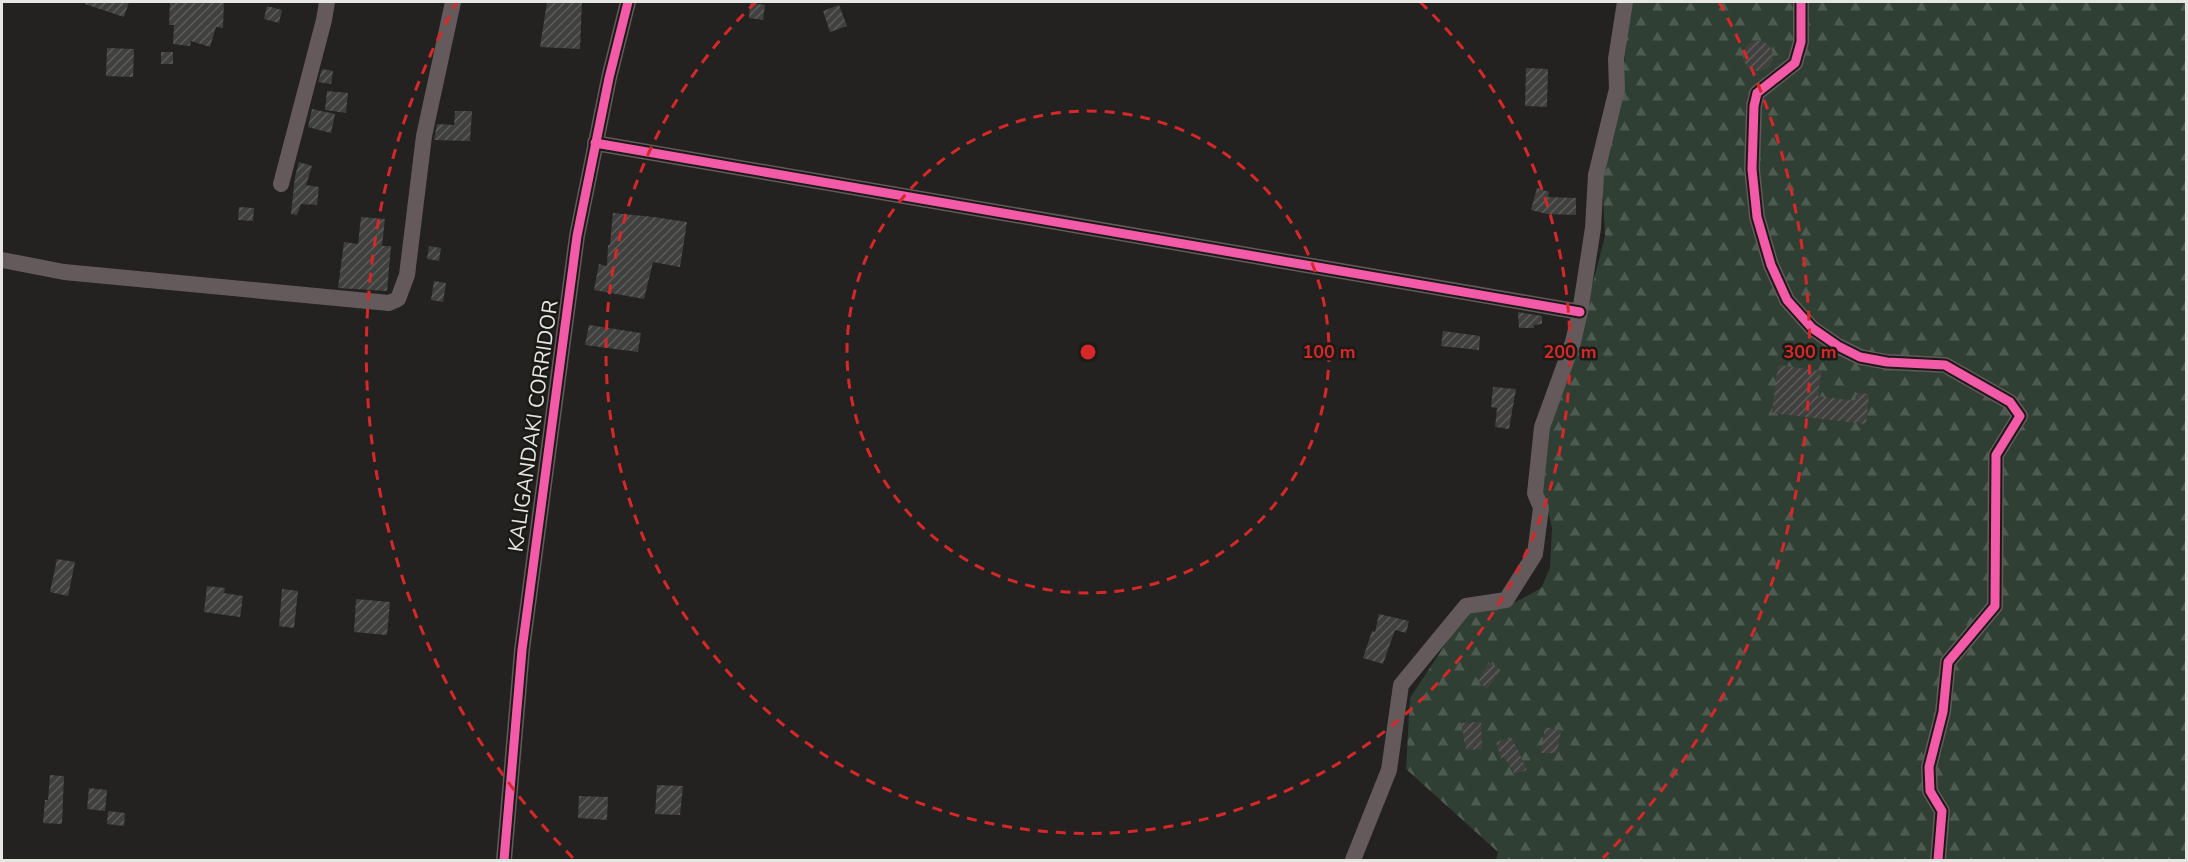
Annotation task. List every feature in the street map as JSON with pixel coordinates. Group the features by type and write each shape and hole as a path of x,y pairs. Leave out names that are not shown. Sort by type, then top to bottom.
{"street":[{"path":"280,184 327,2"},
{"path":"2,260 64,272 389,303 398,299 407,275 424,136 453,2"},
{"name":"KALIGANDAKI CORRIDOR","path":"504,861 522,650 577,236 595,143 628,2"},
{"path":"1353,861 1389,771 1401,685 1466,606 1506,600 1535,554 1541,508 1534,493 1542,427 1573,342 1580,312 1593,228 1596,174 1617,89 1616,59 1625,2"},
{"path":"1801,2 1801,42 1795,63 1757,93 1754,106 1752,169 1757,217 1771,265 1787,300 1812,327 1838,346 1860,357 1887,362 1945,365 2010,402 2020,416 1996,455 1995,606 1948,662 1943,712 1929,767 1930,791 1942,811 1938,861"},
{"path":"595,143 1580,312"}],"green space":[{"path":"1631,2 2186,2 2186,860 1496,860 1498,852 1406,769 1410,698 1466,613 1516,602 1541,588 1550,568 1552,528 1541,482 1549,427 1576,349 1605,236 1602,174 1624,65"}],"building":[{"path":"86,2 129,2 124,17 85,4"},
{"path":"170,2 224,2 223,28 216,27 210,47 191,41 190,46 173,44 174,25 169,25"},
{"path":"547,2 582,2 580,49 540,47"},
{"path":"750,3 765,5 763,20 749,18"},
{"path":"839,5 847,26 830,32 823,11"},
{"path":"267,6 282,10 279,23 264,19"},
{"path":"1758,41 1768,46 1773,56 1768,66 1758,71 1748,66 1743,56 1748,46"},
{"path":"107,48 134,49 133,77 106,76"},
{"path":"161,52 173,52 173,64 161,64"},
{"path":"1526,68 1548,69 1547,107 1525,106"},
{"path":"322,69 333,71 331,84 318,82"},
{"path":"327,91 348,93 346,113 325,110"},
{"path":"312,109 335,114 331,133 308,127"},
{"path":"455,111 472,111 470,141 434,140 437,124 454,125"},
{"path":"299,162 312,166 306,185 319,187 317,205 301,204 297,215 291,214"},
{"path":"1537,188 1549,192 1548,197 1576,198 1576,215 1547,214 1531,210"},
{"path":"239,207 254,208 253,221 238,220"},
{"path":"613,213 687,222 680,267 653,262 644,299 594,290 599,264 607,266"},
{"path":"361,217 385,219 382,246 391,246 387,291 338,288 344,242 358,244"},
{"path":"429,246 441,248 439,261 427,259"},
{"path":"434,281 446,283 443,302 431,300"},
{"path":"1518,312 1542,316 1542,324 1534,325 1534,328 1519,328"},
{"path":"589,325 641,333 638,352 585,345"},
{"path":"1443,331 1480,336 1479,350 1441,346"},
{"path":"1778,365 1821,371 1818,396 1855,401 1856,393 1869,394 1866,424 1772,413"},
{"path":"1493,387 1516,389 1509,429 1495,427 1497,408 1491,407"},
{"path":"57,559 75,562 68,596 50,592"},
{"path":"207,586 225,588 224,593 243,596 240,617 204,612"},
{"path":"282,589 298,591 294,628 279,626"},
{"path":"356,599 390,602 387,635 354,632"},
{"path":"1379,614 1409,621 1406,633 1395,630 1383,664 1363,658 1372,631 1375,632"},
{"path":"1489,662 1501,670 1487,689 1478,681"},
{"path":"1481,722 1482,749 1466,750 1461,723"},
{"path":"1545,727 1561,730 1557,753 1541,753"},
{"path":"1512,738 1527,770 1515,774 1504,757 1501,758 1496,742"},
{"path":"50,775 64,776 62,824 43,823"},
{"path":"657,785 683,786 680,815 655,814"},
{"path":"89,788 107,790 105,811 87,809"},
{"path":"579,796 608,797 607,820 578,818"},
{"path":"108,811 125,813 124,826 107,824"}],"cycle path":[{"path":"504,860 522,650 577,236 609,78 628,2"},
{"path":"1801,2 1801,42 1795,63 1757,93 1754,106 1752,169 1757,217 1771,265 1787,300 1812,328 1838,346 1860,357 1887,362 1945,365 2010,402 2020,416 1996,455 1995,606 1948,662 1943,712 1929,767 1930,791 1942,811 1938,860"},
{"path":"595,143 1580,312"}]}
